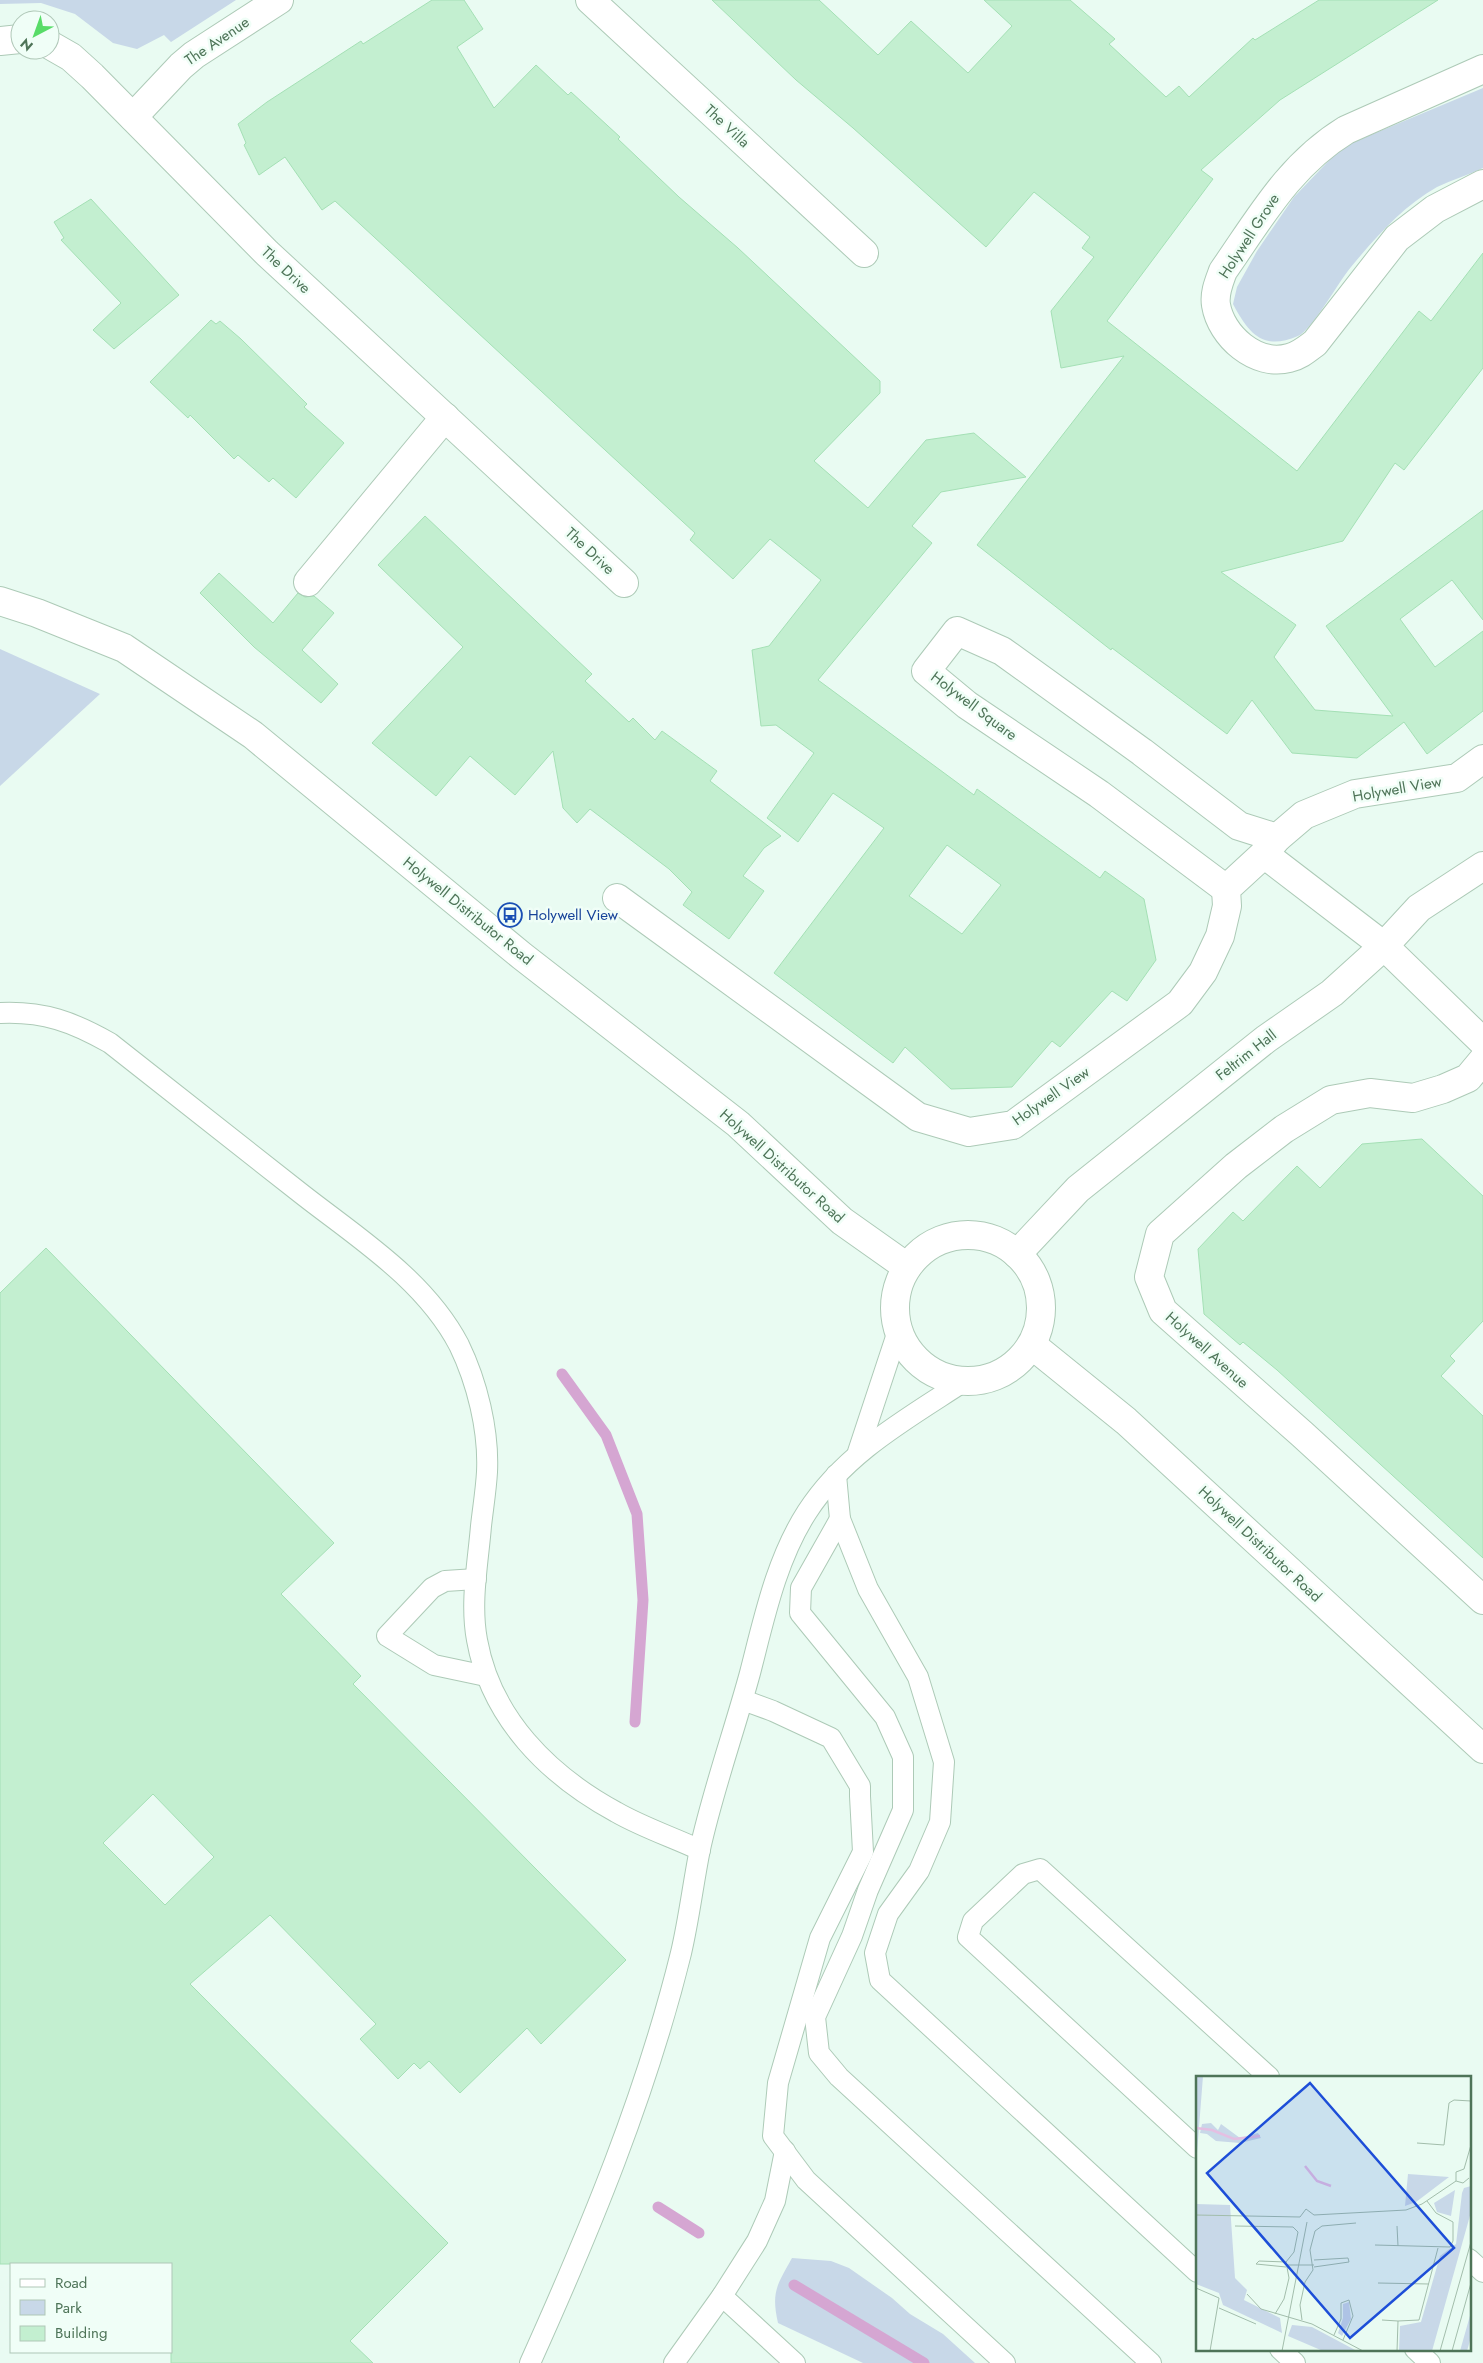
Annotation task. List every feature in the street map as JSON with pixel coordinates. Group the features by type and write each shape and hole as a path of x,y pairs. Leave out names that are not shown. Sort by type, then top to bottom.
{"street":[{"name":"The Avenue","path":"133,117 181,66 194,55 279,0"},
{"name":"The Villa","path":"590,0 864,253"},
{"path":"60,51 78,63 133,117"},
{"name":"Holywell Grove","path":"1483,68 1346,130 1324,143 1304,160 1283,184 1223,271 1217,287 1215,304 1221,322 1231,338 1257,356 1273,360 1288,359 1303,352 1316,343 1397,238 1434,209 1483,184"},
{"name":"The Drive","path":"133,117 266,253 624,583"},
{"path":"308,582 445,417"},
{"name":"Holywell Distributor Road","path":"0,601 37,613 124,648 253,734 522,956 738,1124 842,1221 907,1267"},
{"name":"Holywell Square","path":"1226,889 1099,794 967,705 926,671 957,631 1002,651 1142,752 1239,826 1270,846"},
{"name":"Holywell View","path":"617,898 918,1117 969,1132 1013,1125 1180,1003 1203,972 1220,936 1227,906 1226,889 1304,815 1355,794 1457,778 1483,759"},
{"path":"1270,846 1384,946 1483,1042"},
{"name":"Feltrim Hall","path":"1017,1254 1078,1189 1266,1039 1332,994 1384,946 1419,908 1483,866"},
{"name":"Holywell Avenue","path":"1478,1076 1414,1098 1370,1093 1331,1100 1284,1129 1236,1166 1160,1234 1149,1277 1163,1311 1302,1434 1483,1600"},
{"path":"959,1236 980,1236 1000,1242 1017,1254 1028,1266 1040,1296 1041,1313 1032,1345 1019,1361 1003,1373 983,1380 962,1382 942,1377 924,1367 908,1351 898,1331 894,1309 898,1288 907,1267 921,1252 939,1241 959,1236"},
{"name":"Holywell Distributor Road","path":"1032,1345 1126,1421 1483,1749"}],"lane":[{"path":"0,1013 47,1015 76,1024 110,1043 395,1267 436,1312 458,1345 473,1384 484,1425 487,1470 476,1579 477,1639 486,1676 501,1710 532,1750 572,1785 616,1812 700,1850"},
{"path":"858,1452 898,1331"},
{"path":"530,2363 586,2237 646,2071 682,1950 700,1850 719,1773 742,1700 767,1609 793,1537 819,1495 858,1452 962,1382"},
{"path":"836,1475 840,1519 868,1589 918,1677 944,1762 940,1822 919,1871 888,1914 875,1953 880,1980 1196,2271"},
{"path":"840,1519 802,1588 800,1613 885,1717 903,1757 903,1810 868,1890 852,1936 815,2017 819,2053 839,2077 1152,2363"},
{"path":"476,1579 445,1581 432,1588 387,1636 434,1665 486,1676"},
{"path":"742,1700 773,1711 831,1738 860,1786 863,1852 820,1938 778,2083 773,2136 806,2180 1005,2363"},
{"path":"1196,2147 968,1936 973,1921 1023,1874 1040,1868 1268,2076"},
{"path":"674,2363 722,2296 757,2241 775,2201 785,2152"},
{"path":"1470,2260 1483,2272"},
{"path":"722,2296 795,2363"},
{"path":"1281,2350 1295,2363"},
{"path":"1416,2350 1430,2363"}],"green space":[{"path":"0,0 236,0 171,42 164,35 137,49 113,43 75,14 41,3 0,4"},
{"path":"1483,88 1483,168 1437,187 1401,213 1360,256 1304,332 1298,336 1275,342 1258,337 1251,331 1233,304 1237,287 1257,251 1294,197 1342,147"},
{"path":"0,649 100,694 0,786"},
{"path":"792,2258 831,2261 849,2268 892,2298 910,2314 943,2334 975,2363 863,2363 778,2323 775,2296 782,2275"}],"building":[{"path":"432,0 464,0 483,29 457,47 494,108 536,65 568,95 571,92 620,137 618,139 679,197 738,248 880,381 880,393 814,461 868,508 926,440 974,433 1026,477 941,492 912,526 932,543 818,680 974,795 977,789 1100,878 1105,871 1144,899 1156,960 1127,1001 1112,991 1060,1047 1052,1041 1012,1087 951,1089 905,1047 893,1063 774,973 884,828 833,793 798,842 767,818 814,753 776,725 761,726 752,650 769,646 821,580 770,539 733,579 690,540 695,533 335,201 322,210 285,157 259,175 244,145 246,143 238,124 267,102 361,41 363,44","holes":["947,845 1001,885 962,934 909,896"]},
{"path":"712,0 819,0 878,55 911,21 968,73 1012,26 984,0 1070,0 1115,39 1109,44 1166,97 1179,86 1189,97 1253,38 1255,40 1319,0 1438,0 1280,100 1201,170 1213,179 1107,321 1297,471 1419,311 1431,321 1483,253 1483,368 1404,470 1395,463 1343,541 1221,572 1296,625 1274,657 1315,710 1393,716 1326,626 1483,510 1483,620 1452,580 1400,619 1435,667 1483,631 1483,711 1427,754 1404,722 1357,758 1292,753 1252,700 1227,734 1112,648 1111,650 977,545 1124,356 1061,368 1051,311 1094,257 1082,248 1090,237 1034,192 986,247 853,128 796,80"},
{"path":"91,199 179,295 114,349 93,330 121,303 61,240 64,238 54,222"},
{"path":"211,320 216,324 220,321 241,339 307,404 304,407 344,443 296,498 273,478 269,482 238,455 234,459 190,415 188,418 150,382"},
{"path":"425,516 592,674 585,681 629,722 633,718 655,740 662,731 717,771 710,781 781,836 764,848 743,876 764,891 729,939 683,905 692,892 669,869 590,809 577,823 563,808 553,751 515,795 470,756 436,796 372,743 463,647 378,565"},
{"path":"219,573 273,623 298,593 305,597 314,596 334,613 302,650 338,684 321,703 254,647 200,593"},
{"path":"1422,1139 1483,1196 1483,1321 1450,1356 1455,1361 1441,1376 1483,1416 1483,1558 1277,1370 1243,1342 1240,1345 1204,1314 1198,1249 1233,1212 1243,1221 1297,1166 1320,1188 1362,1144"},
{"path":"46,1248 334,1543 281,1594 361,1676 353,1684 626,1960 541,2044 527,2028 460,2093 429,2061 420,2069 414,2063 398,2079 360,2039 376,2024 270,1915 190,1984 448,2243 350,2341 373,2363 171,2363 172,2263 0,2264 0,1293","holes":["153,1794 214,1857 165,1905 103,1843"]}],"waterway":[{"path":"562,1374 606,1435 637,1514 643,1600 635,1722"},
{"path":"658,2207 699,2233"},
{"path":"794,2285 924,2363"}],"place":[{"name":"Holywell View","path":"510,915"}]}
